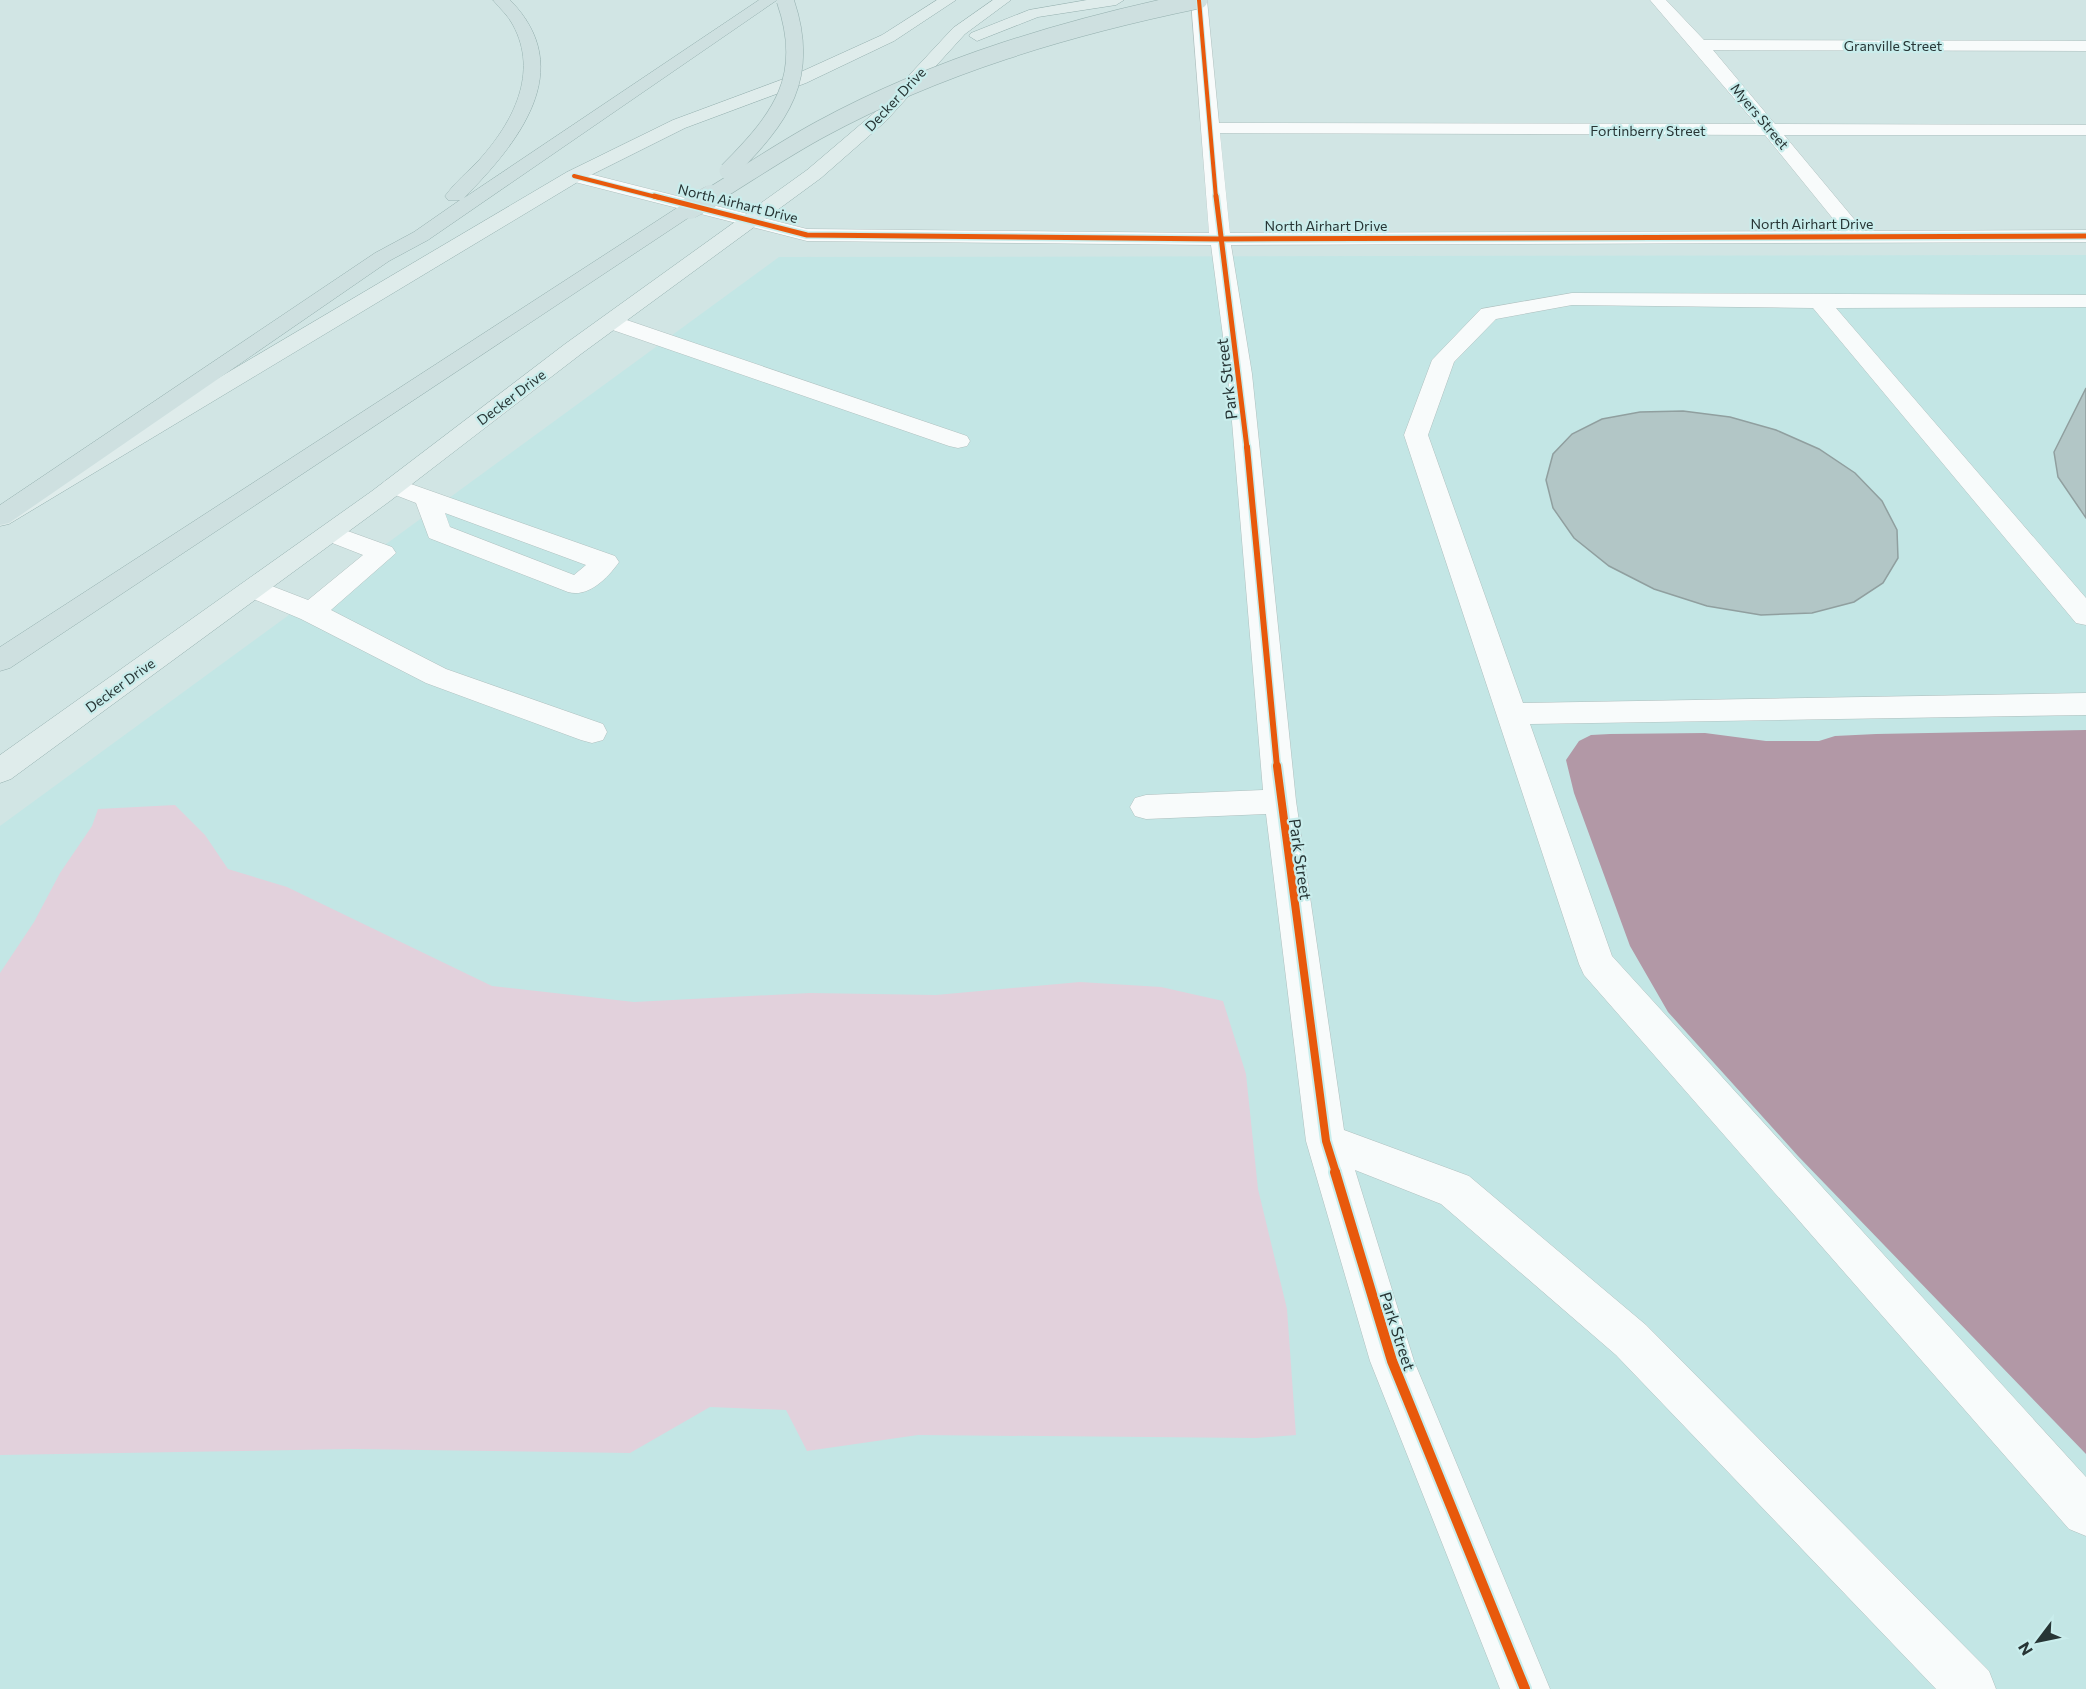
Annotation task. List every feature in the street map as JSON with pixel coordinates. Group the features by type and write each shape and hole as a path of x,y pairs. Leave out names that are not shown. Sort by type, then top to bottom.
{"highway":[{"path":"0,518 382,257 455,196 509,135 532,89 534,70 531,49 524,29 501,0"},
{"path":"382,257 421,236 769,0"},
{"path":"690,208 766,131 790,89 796,64 797,44 792,16 785,0"},
{"path":"0,661 690,208 819,129 902,87 994,52 1066,30 1199,0"}],"main road":[{"path":"0,518 574,176 680,124 800,79 869,47 921,6 948,0"},
{"name":"Decker Drive","path":"0,771 331,533 850,145 880,117 941,49 967,24 1003,0"},
{"path":"941,49 1034,13 1116,0"}],"street":[{"name":"Park Street","path":"1199,0 1220,239 1240,374 1280,801 1326,1141 1392,1361 1525,1689"},
{"name":"Myers Street","path":"1658,0 1700,45 1858,236"},
{"name":"Granville Street","path":"1700,45 2086,46"},
{"name":"Fortinberry Street","path":"1210,128 2086,130"},
{"name":"North Airhart Drive","path":"574,176 807,235 1220,239 2086,237"},
{"path":"2086,301 1819,302 1572,299 1489,314 1443,360 1416,435 1598,964 2086,1512"},
{"path":"1819,302 2086,616"},
{"path":"612,322 757,372 843,398 958,441"},
{"path":"394,486 605,562 578,585 438,532 427,498"},
{"path":"311,612 383,553 331,533"},
{"path":"254,589 311,612 436,676 592,732"},
{"path":"1512,714 2086,704"},
{"path":"1146,807 1280,801"},
{"path":"1326,1141 1455,1191 1473,1205 1631,1340 1971,1689"}],"shaded area":[{"path":"2086,255 2086,1689 0,1689 0,826 779,257"},
{"path":"2086,730 2086,1454 1798,1156 1668,1012 1630,946 1574,793 1566,760 1579,741 1591,735 1705,733 1766,741 1819,741 1835,736 1876,734"},
{"path":"175,805 205,835 228,869 287,887 492,986 634,1002 810,993 936,995 1080,982 1161,987 1223,1001 1246,1074 1258,1189 1287,1309 1296,1435 1256,1438 918,1435 807,1451 786,1410 710,1407 630,1453 352,1449 0,1455 0,973 34,922 60,873 92,826 98,809"}],"building":[{"path":"2086,388 2086,518 2058,477 2054,452"},
{"path":"1683,411 1730,417 1776,430 1819,449 1855,473 1882,501 1897,530 1898,558 1883,583 1854,602 1812,613 1761,615 1707,606 1654,589 1609,566 1574,538 1553,508 1546,480 1553,454 1572,434 1602,419 1640,412"}],"cycle path":[{"path":"1199,0 1220,239 1240,374 1280,801 1326,1141 1392,1361 1525,1689"},
{"path":"574,176 807,235 1220,239 2086,236"}]}
